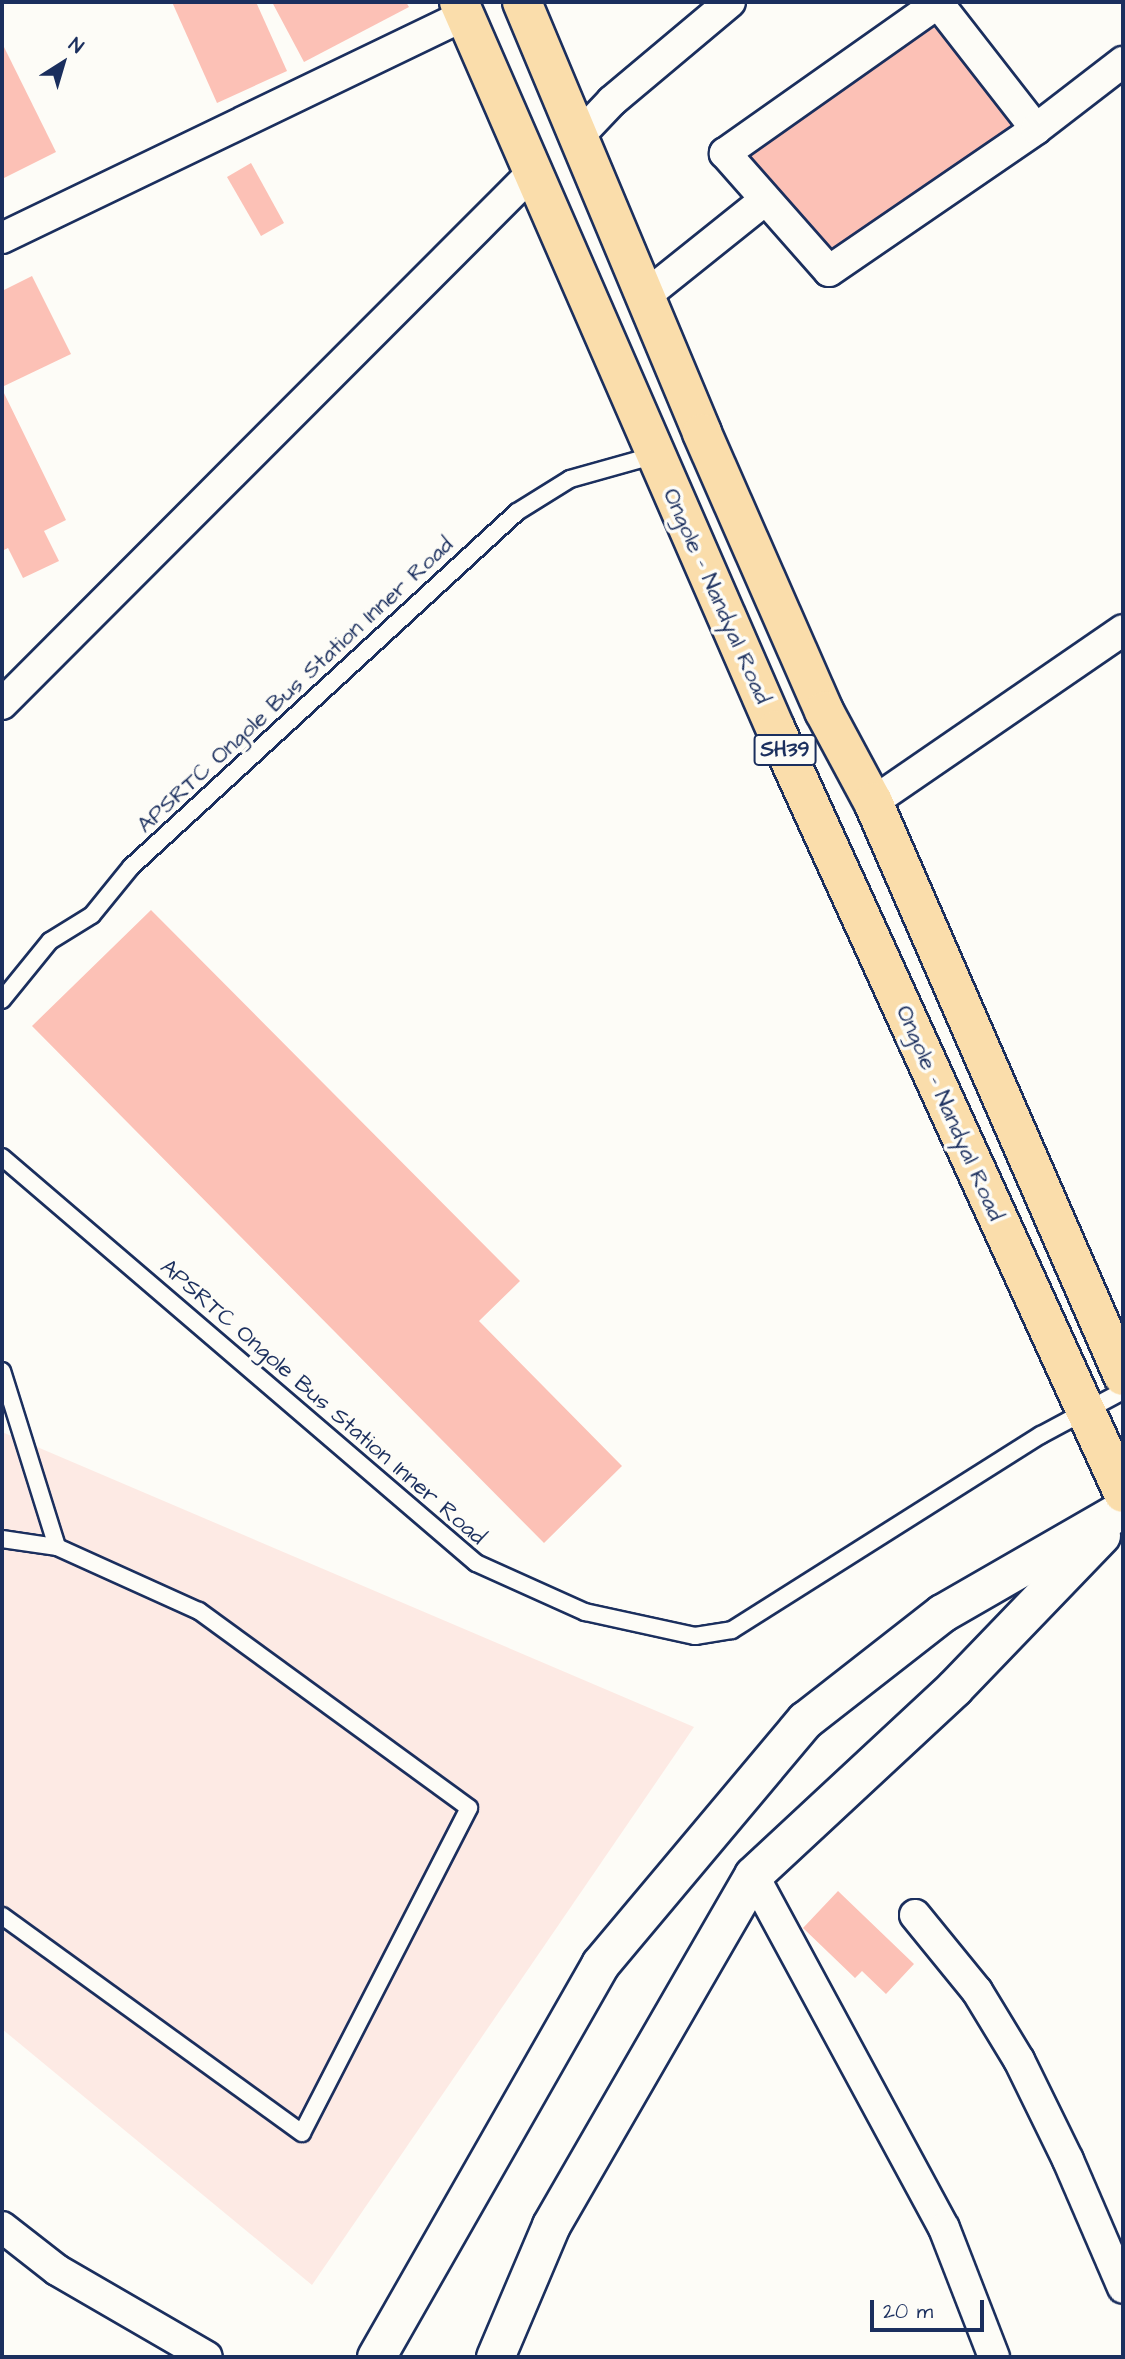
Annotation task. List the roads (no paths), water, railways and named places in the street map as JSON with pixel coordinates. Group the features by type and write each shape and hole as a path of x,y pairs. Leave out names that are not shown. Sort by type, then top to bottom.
{"main road":[{"name":"SH39","path":"522,2 702,433 824,712 873,802 1123,1376"},
{"name":"Ongole - Nandyal Road","path":"462,8 656,455 1086,1412 1113,1443 1123,1493"},
{"path":"656,455 702,433"}],"street":[{"path":"577,138 612,101 730,2"},
{"path":"1036,129 938,3 724,153 830,271 1036,129 1123,62"},
{"path":"2,238 462,8"},
{"path":"2,704 533,173"},
{"path":"645,296 765,200"},
{"path":"873,802 1123,630"},
{"path":"495,2357 551,2225 753,1875 954,1688 1123,1510"},
{"path":"376,2357 600,1964 796,1730 942,1613 1123,1510"},
{"path":"753,1875 944,2228 994,2357"},
{"path":"915,1915 977,1991 1019,2060 1068,2160 1123,2288"},
{"path":"4,2235 57,2270 207,2357"}],"lane":[{"name":"APSRTC Ongole Bus Station Inner Road","path":"2,1000 50,941 92,915 131,867 517,512 570,479 656,455"},
{"name":"APSRTC Ongole Bus Station Inner Road","path":"2,1157 476,1563 585,1612 695,1636 732,1630 988,1467 1123,1391"},
{"path":"2,1371 57,1547"},
{"path":"2,1539 57,1547 199,1611 469,1808 302,2133 2,1916"}]}
